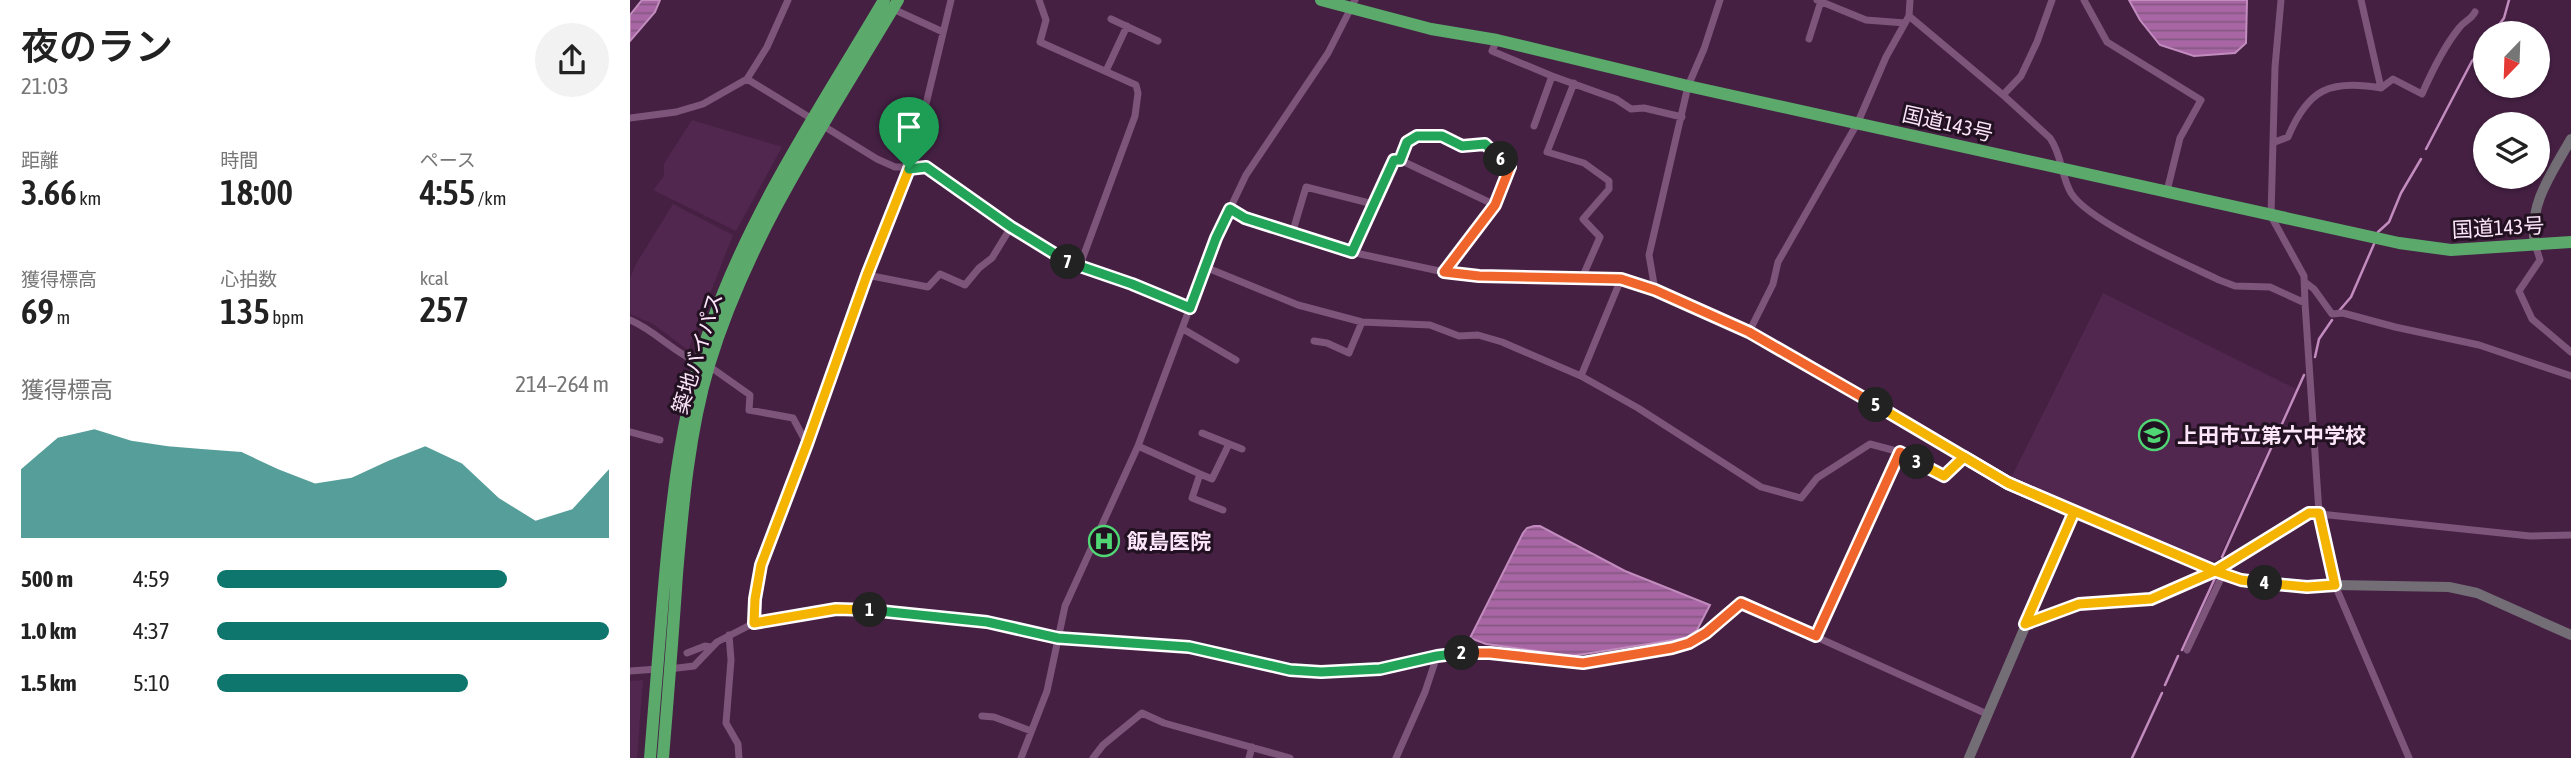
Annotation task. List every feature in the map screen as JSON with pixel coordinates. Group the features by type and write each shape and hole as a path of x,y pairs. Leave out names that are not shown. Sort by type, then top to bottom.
{"highway":[{"name":"国道143号","path":"1322,0 1353,4 1430,29 1497,40 1688,86 2272,216 2430,248 2451,250 2571,242"},
{"name":"築地バイパス","path":"650,758 704,364 752,252 818,122 887,2"},
{"name":"築地バイパス","path":"663,758 664,669"}],"street":[{"path":"630,118 676,113 702,104 747,79 767,47 788,0"},
{"path":"754,623 761,565 914,154 951,0"},
{"path":"1039,0 1046,20 1040,42 1136,85 1138,93 1135,116 1079,268"},
{"path":"1655,290 1649,255 1688,86 1720,0"},
{"path":"1749,332 1773,284 1778,262 1858,122 1885,57 1907,20 1910,0"},
{"path":"2003,95 2021,76 2052,0"},
{"path":"2084,0 2107,42 2202,100 2180,138 2167,191"},
{"path":"2281,0 2275,67 2272,216 2306,284 2319,513 2335,585 2409,758"},
{"path":"2361,0 2381,88"},
{"path":"1809,39 1819,1 1866,20 1907,20 2003,95 2050,138 2056,146 2070,191 2078,202 2126,234 2219,281 2235,286 2270,287 2305,303"},
{"path":"887,2 943,32"},
{"path":"1021,758 1047,691 1065,606 1138,446 1216,238 1257,158 1328,53 1353,4"},
{"path":"2275,142 2288,137 2305,104 2326,89 2357,84 2381,88 2393,79 2422,94 2438,59 2460,26 2472,19 2475,12"},
{"path":"1111,19 1158,41"},
{"path":"1106,71 1127,26"},
{"path":"1497,40 1492,51 1616,99 1631,109 1644,108 1682,117"},
{"path":"1534,126 1552,76"},
{"path":"747,79 877,159 895,167 926,167 1011,227 1079,268 1132,284 1190,308"},
{"path":"1574,83 1547,152 1584,163 1609,181 1609,188 1583,219 1600,237 1583,278"},
{"path":"1400,160 1407,142 1417,136 1442,136 1462,146 1485,144 1510,167 1495,205 1444,272"},
{"path":"2571,139 2536,207 2533,232 2540,260 2519,291 2532,319 2571,352"},
{"path":"1352,252 1394,160 1400,160 1495,205"},
{"path":"1292,234 1306,187 1373,204"},
{"path":"1230,209 1245,218 1352,252 1444,272 1479,276 1621,279 1655,290 1749,332 2008,483 2219,572 2241,580 2321,587 2449,587 2468,591 2571,635"},
{"path":"867,275 928,287 940,274 965,285 979,268 992,258 1011,227"},
{"path":"1205,267 1298,305 1362,322 1430,325 1459,336 1478,335 1502,342 1581,376 1639,408 1762,487 1801,498 1817,478 1870,443 1900,452 1944,476 1964,457"},
{"path":"1581,376 1621,279"},
{"path":"2306,284 2314,289 2332,314 2343,313 2479,345 2571,376"},
{"path":"630,320 649,328 687,358 704,364 750,395 749,410 793,418 807,444"},
{"path":"1314,341 1327,343 1349,353 1362,322"},
{"path":"1183,329 1236,360"},
{"path":"630,432 660,440"},
{"path":"1202,433 1242,449"},
{"path":"1138,446 1212,479 1229,444"},
{"path":"1816,636 1900,452"},
{"path":"1200,474 1192,498 1223,510"},
{"path":"1969,758 2074,512"},
{"path":"2025,624 2079,604 2151,599 2219,572 2309,513 2504,534 2571,536"},
{"path":"2187,650 2219,572"},
{"path":"630,671 694,666 711,648 729,635 754,623 836,609 987,622 1058,638 1189,647 1290,670 1321,672 1380,669 1437,656 1490,653 1583,663 1689,643 1706,633 1741,603 1987,714"},
{"path":"729,635 731,660 726,723 738,744 739,758"},
{"path":"687,653 705,646 711,648"},
{"path":"1396,758 1425,692 1437,656"},
{"path":"1093,758 1103,745 1142,713 1164,723 1290,758"},
{"path":"982,716 994,717 1031,731"},
{"path":"1249,758 1252,747"}],"shaded area":[{"path":"642,0 660,0 655,12 630,41 630,15"},
{"path":"2129,0 2247,0 2246,43 2235,53 2194,56 2160,45 2140,20"},
{"path":"692,120 782,147 736,231 653,190 664,176 664,164"},
{"path":"673,204 733,235 688,350 653,324 630,314 630,278"},
{"name":"上田市立第六中学校","path":"2103,293 2296,389 2218,560 2203,561 2010,480"},
{"path":"1534,526 1540,526 1625,571 1710,605 1697,630 1686,638 1572,656 1486,644 1470,638 1523,533"},
{"path":"643,680 637,758 630,758 630,681"}],"waterway":[{"path":"2502,21 2509,0"},
{"path":"2426,149 2473,60"},
{"path":"2378,232 2389,222 2401,193 2421,159"},
{"path":"2339,311 2351,297 2374,244"},
{"path":"2315,357 2319,339 2332,320"},
{"path":"2222,557 2304,375"},
{"path":"2182,650 2216,576"},
{"path":"2165,685 2178,656"},
{"path":"2132,758 2162,693"}],"place":[{"name":"上田市立第六中学校","path":"2154,435"},
{"name":"飯島医院","path":"1104,541"}],"route":[{"path":"909,169 770,538 761,565 754,623 836,609 866,610 1016,626 1058,638 1189,647 1290,670 1321,672 1380,669 1458,653 1490,653 1583,663 1689,643 1706,633 1741,603 1816,636 1900,452 1944,476 1964,457 2008,483 2215,571 2309,513 2319,513 2335,585 2307,587 2241,580 2215,571 2151,599 2079,604 2025,624 2074,512 2008,483 1964,457 1892,415 1749,332 1655,290 1621,279 1479,276 1444,272 1495,205 1510,167 1485,144 1462,146 1442,136 1417,136 1407,142 1400,160 1394,160 1352,252 1245,218 1230,209 1216,238 1190,308 1132,284 1079,268 1011,227 926,167 909,169"}]}
